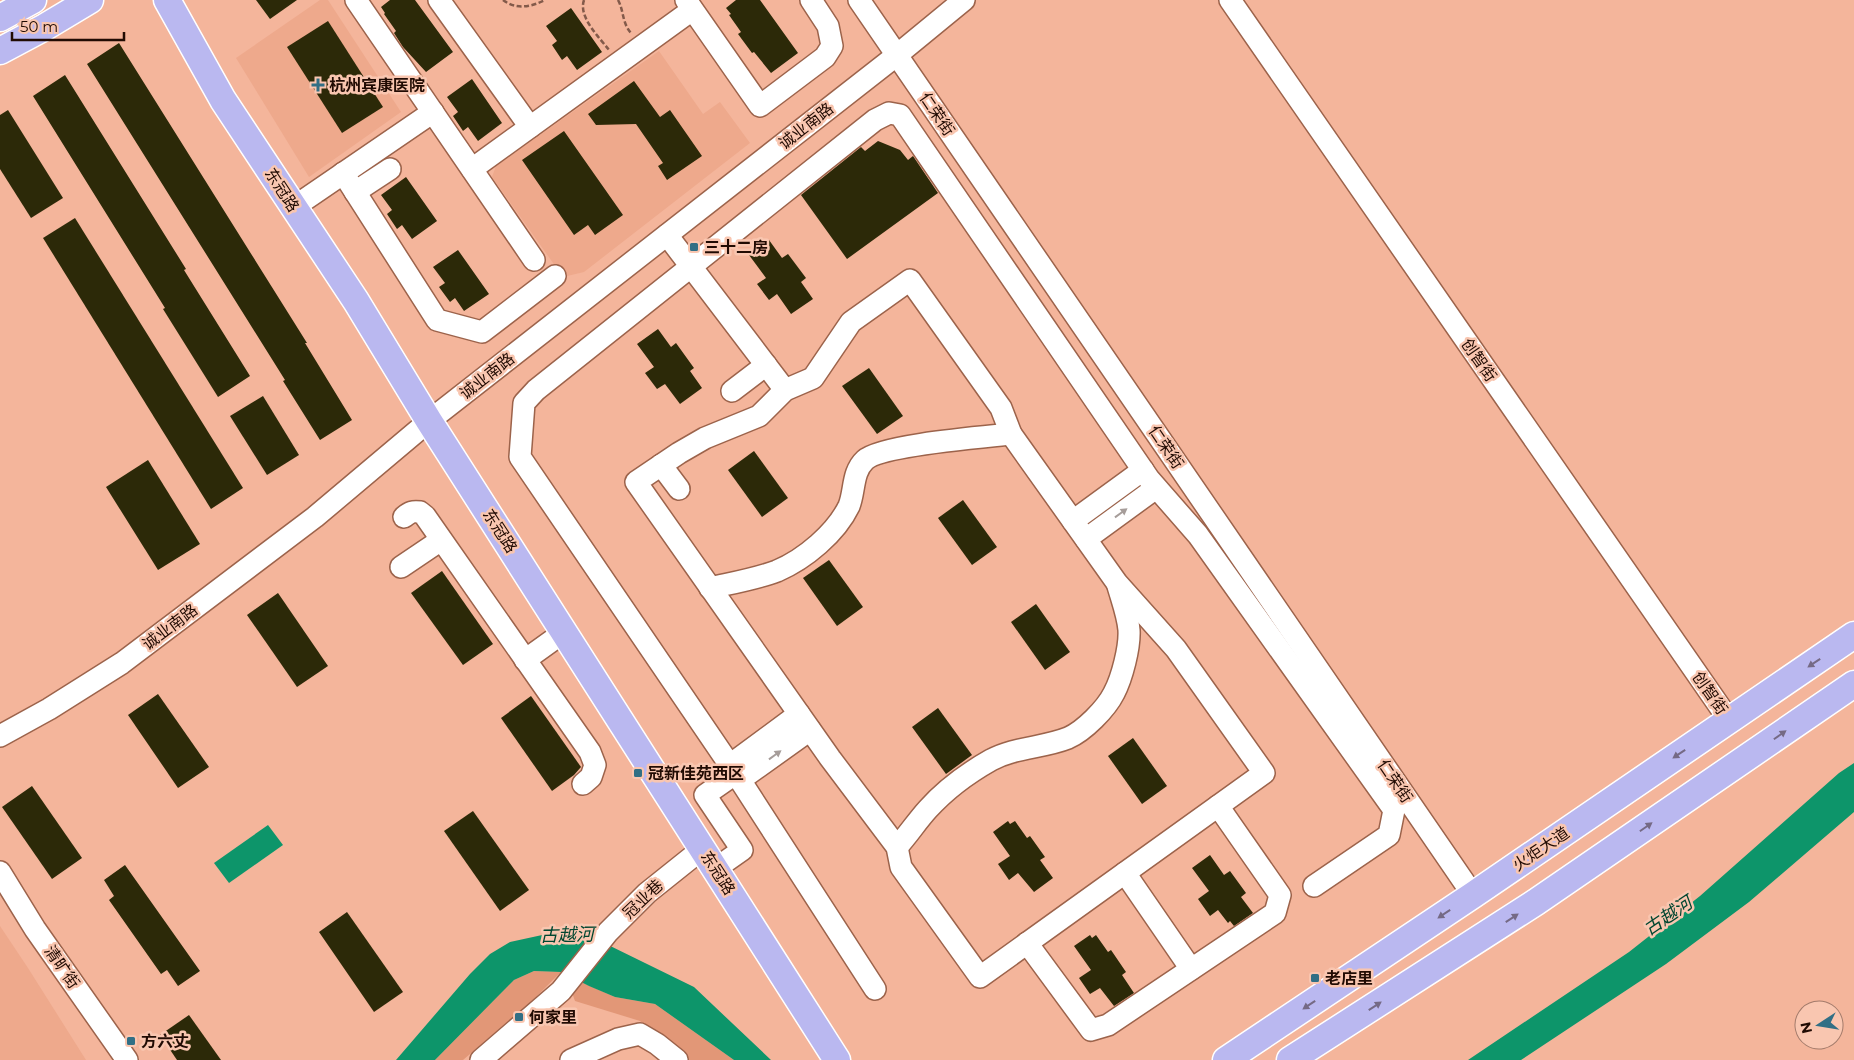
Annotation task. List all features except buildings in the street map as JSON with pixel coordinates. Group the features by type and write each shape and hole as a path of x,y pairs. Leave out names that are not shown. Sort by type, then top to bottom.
{"main road":[{"path":"0,18 33,0"},
{"path":"0,51 90,0"},
{"name":"东冠路","path":"168,0 223,100 356,300 429,421 836,1060"},
{"name":"火炬大道","path":"1226,1060 1473,895 1854,635"},
{"path":"1290,1060 1316,1052 1854,684"}],"street":[{"path":"356,0 534,260"},
{"path":"439,0 530,127"},
{"path":"472,169 645,44 689,5 760,106 825,58 832,46 823,40 828,26 811,0"},
{"name":"仁荣街","path":"859,0 1473,895"},
{"name":"诚业南路","path":"0,736 49,709 122,664 315,517 429,421 897,55 964,0"},
{"name":"创智街","path":"1230,0 1729,720"},
{"path":"294,207 432,112"},
{"path":"875,989 735,773 520,457 524,403 536,390 875,120 889,113 900,114 1149,479 1198,536 1394,810 1388,835 1314,886"},
{"path":"355,192 390,169"},
{"path":"343,173 437,320 482,332 555,276"},
{"path":"667,235 784,390"},
{"path":"910,280 1000,408 1011,434 1118,583 1176,649 1264,772 980,977 901,867 897,847 805,722 636,482 705,438 759,416 784,390 813,378 851,322 910,280"},
{"path":"732,390 766,365"},
{"path":"710,588 776,571 792,563 822,541 836,528 849,505 857,470 866,459 884,452 922,444 1011,434"},
{"path":"1073,521 1149,479 1175,460"},
{"path":"661,465 679,489"},
{"path":"1086,539 1149,479"},
{"path":"404,517 411,512 420,512 593,758 595,765 593,772 583,784"},
{"path":"402,567 441,540"},
{"path":"897,847 928,809 947,790 966,776 993,759 1011,752 1069,737 1084,729 1114,694 1125,660 1129,631 1118,583"},
{"path":"525,660 564,632"},
{"path":"735,773 805,722"},
{"name":"冠业巷","path":"481,1060 561,991 608,932 647,893 709,859 742,850 705,795 735,773"},
{"path":"1027,943 1092,1030 1108,1025 1275,913 1280,895 1218,806"},
{"name":"清旷街","path":"0,872 35,929 127,1060"},
{"path":"1125,873 1191,969"},
{"path":"571,1060 618,1039 640,1034 657,1044 676,1060"}],"path":[{"path":"503,0 518,6 529,7 545,0"},
{"path":"584,0 582,4 584,16 619,63"},
{"path":"618,0 628,31 645,44"}],"shaded area":[{"name":"杭州宾康医院","path":"320,0 328,0 401,112 309,177 236,58"},
{"path":"659,51 703,114 720,102 750,143 584,272 563,277 492,177 496,166"},
{"path":"0,926 28,968 86,1060 0,1060"},
{"path":"534,971 561,972 530,1003 463,1060 435,1060 514,980"},
{"path":"576,980 615,997 655,1004 734,1060 688,1060 640,1021 575,1001 571,990"}],"water":[{"path":"1854,763 1854,812 1749,902 1666,964 1521,1060 1468,1060 1629,952 1700,896 1839,773"},
{"path":"268,825 283,845 229,883 214,863"},
{"name":"古越河","path":"556,932 596,939 694,987 771,1060 734,1060 655,1004 615,997 561,972 534,971 514,980 435,1060 396,1060 470,974 490,954 510,942"}],"place":[{"name":"杭州宾康医院","path":"318,85"},
{"name":"三十二房","path":"694,247"},
{"name":"冠新佳苑西区","path":"638,773"},
{"name":"老店里","path":"1315,978"},
{"name":"何家里","path":"519,1017"},
{"name":"方六丈","path":"131,1041"}]}
